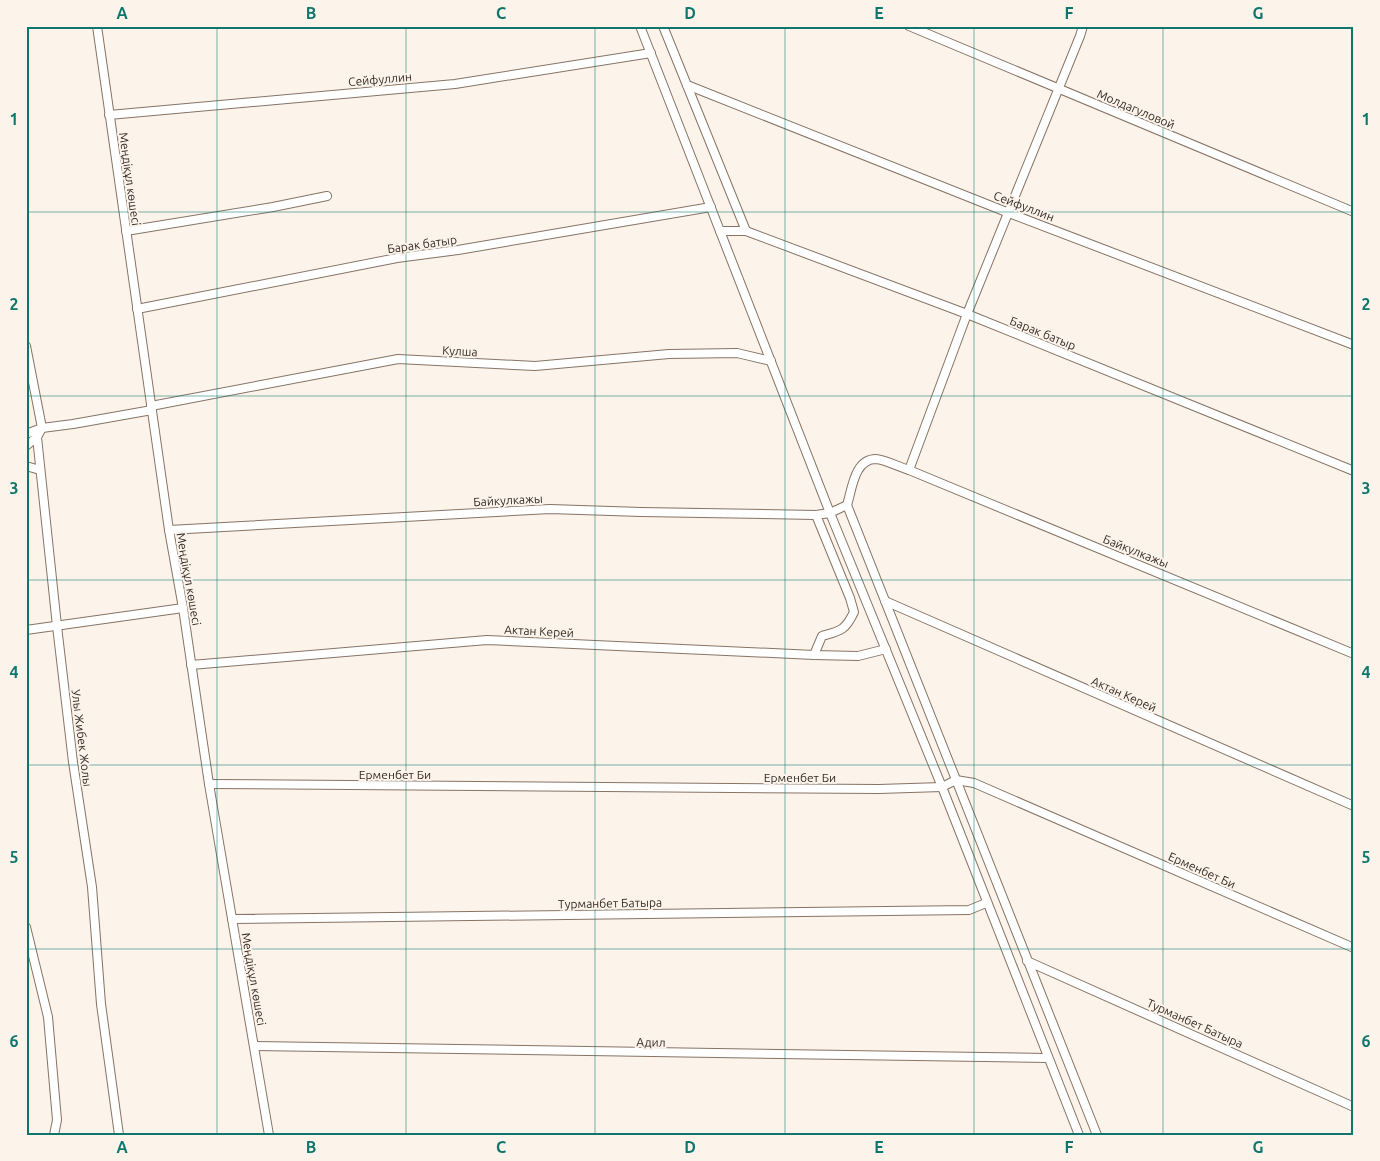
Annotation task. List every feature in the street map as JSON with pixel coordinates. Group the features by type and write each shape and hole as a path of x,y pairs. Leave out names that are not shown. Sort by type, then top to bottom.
{"street":[{"name":"Меңдіқұл көшесі","path":"97,26 169,530 192,665 209,784 269,1135"},
{"path":"640,26 830,513 942,786 986,903 1079,1135"},
{"path":"663,26 746,231"},
{"name":"Молдагуловой","path":"909,26 1354,212"},
{"path":"909,470 967,314 1059,90 1083,26"},
{"name":"Сейфуллин","path":"110,115 455,84 651,53"},
{"name":"Сейфуллин","path":"687,85 1354,345"},
{"path":"126,231 273,207 327,196"},
{"name":"Барак батыр","path":"137,309 397,258 458,250 711,207"},
{"name":"Барак батыр","path":"720,231 746,231 967,314 1354,471"},
{"path":"26,346 42,428 37,438 26,446"},
{"name":"Кулша","path":"26,434 42,428 73,424 398,360 535,366 669,354 737,353 771,361"},
{"name":"Улы Жибек Жолы","path":"37,438 73,762 92,887 101,1004 119,1135"},
{"name":"Байкулкажы","path":"169,530 550,509 816,515 830,513 847,505 861,465 876,459 909,470 1354,654"},
{"path":"26,466 40,470"},
{"path":"847,505 1097,1135"},
{"path":"814,655 822,636 839,632 849,622 854,612 816,515"},
{"name":"Актан Керей","path":"885,601 1354,806"},
{"path":"26,630 183,608"},
{"name":"Актан Керей","path":"192,665 487,640 814,655 858,656 886,650"},
{"name":"Ерменбет Би","path":"209,784 879,789 942,786 956,780 974,783 1354,948"},
{"name":"Турманбет Батыра","path":"232,919 968,910 986,903"},
{"path":"26,927 48,1017 56,1095 57,1120 54,1135"},
{"name":"Турманбет Батыра","path":"1028,961 1354,1106"},
{"name":"Адил","path":"254,1046 1048,1058"}]}
